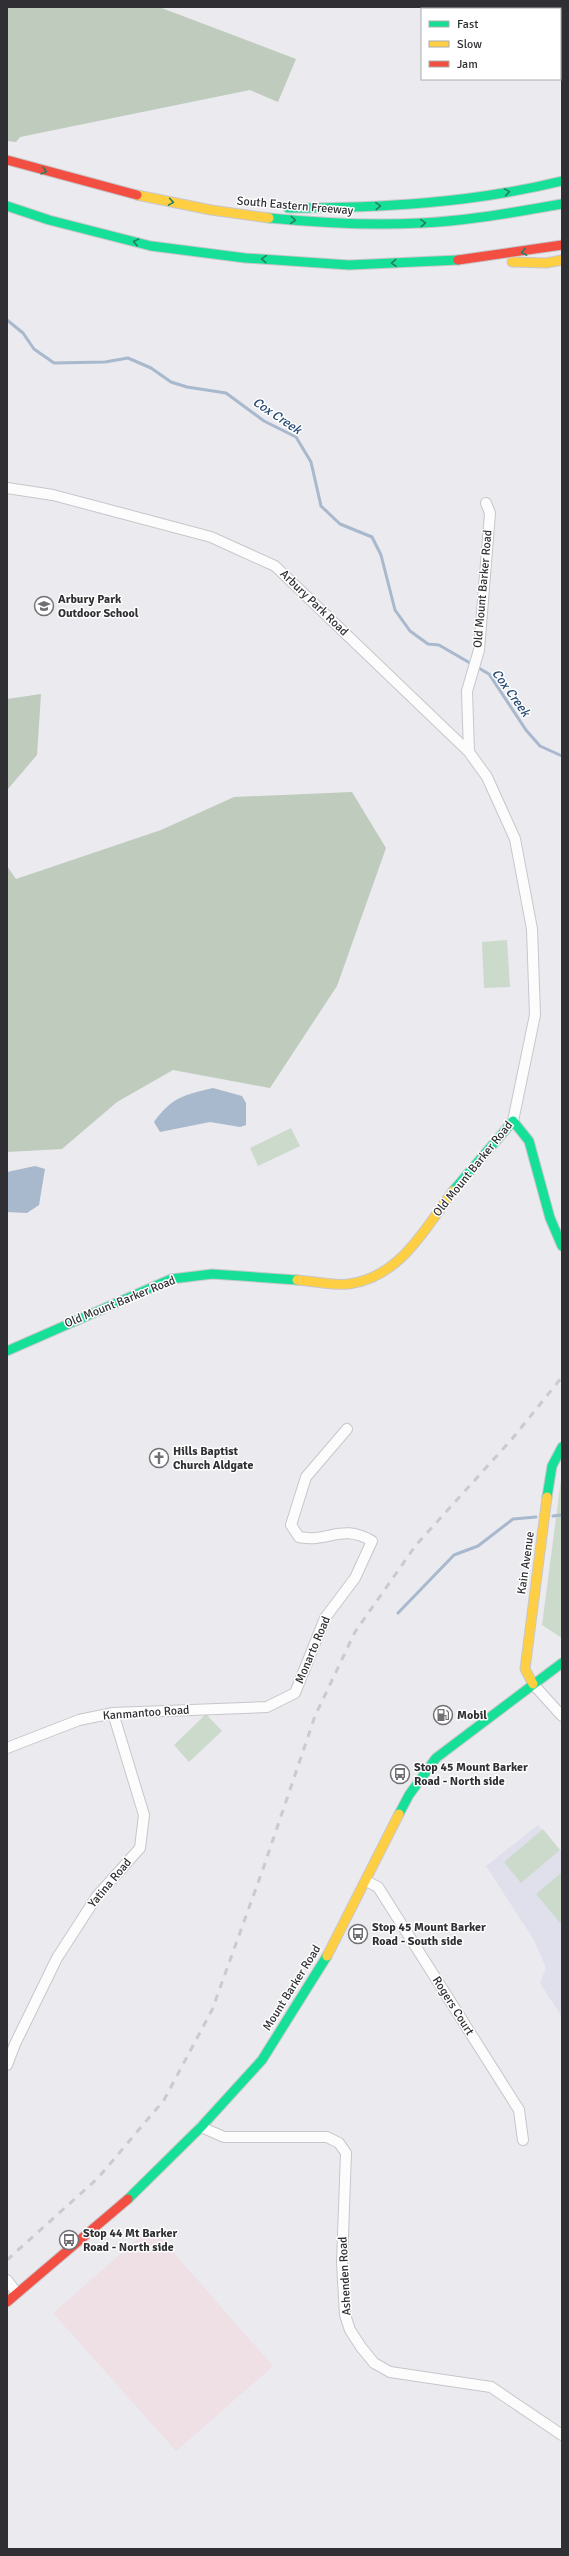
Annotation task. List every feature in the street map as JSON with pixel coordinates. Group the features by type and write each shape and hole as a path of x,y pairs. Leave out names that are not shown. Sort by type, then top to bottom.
{"main road":[{"name":"South Eastern Freeway","path":"7,160 133,196 266,218 331,223 415,223 493,216 562,204"},
{"path":"213,209 433,203 541,187 562,181"},
{"path":"7,206 49,220 151,246 245,258 349,265 475,259 562,245"},
{"path":"432,261 546,263 562,260"},
{"path":"513,1121 529,1141 550,1218 562,1246"},
{"name":"Old Mount Barker Road","path":"7,1351 86,1315 171,1279 212,1274 348,1284 378,1276 401,1260 460,1182 513,1121"},
{"name":"Kain Avenue","path":"533,1684 525,1669 536,1575 552,1466 562,1447"},
{"name":"Mount Barker Road","path":"7,2302 16,2292 118,2208 201,2127 262,2060 320,1970 409,1796 436,1758 562,1663"}],"street":[{"name":"Arbury Park Road","path":"7,488 53,495 211,537 275,566 469,752"},
{"name":"Old Mount Barker Road","path":"486,503 490,513 479,650 469,681 469,752 487,777 515,839 532,929 535,1015 513,1121"},
{"name":"Monarto Road","path":"267,1707 295,1693 325,1618 355,1578 372,1541 360,1534 342,1532 313,1540 300,1537 291,1525 306,1477 347,1429"},
{"path":"533,1684 562,1716"},
{"name":"Kanmantoo Road","path":"7,1748 80,1720 113,1713 267,1707"},
{"name":"Yatina Road","path":"7,2065 15,2044 57,1958 97,1896 140,1848 144,1815 113,1713"},
{"name":"Rogers Court","path":"366,1881 378,1887 519,2110 523,2140"},
{"name":"Ashenden Road","path":"201,2127 224,2137 310,2135 326,2137 339,2143 346,2153 342,2262 345,2314 350,2330 361,2348 374,2363 390,2372 491,2388 562,2435"},
{"path":"7,2280 16,2292"}],"shaded area":[{"path":"538,1825 562,1852 562,2017 540,1983 546,1968 534,1940 486,1866"},
{"path":"151,2227 273,2366 176,2451 53,2313"}],"green space":[{"path":"7,7 159,7 296,59 278,102 250,90 20,137 16,142 7,141"},
{"path":"41,694 37,755 7,790 7,699"},
{"path":"352,792 386,848 337,986 270,1088 173,1070 117,1102 62,1149 7,1152 7,866 16,879 161,830 234,797"},
{"path":"507,940 510,987 484,988 482,942"},
{"path":"291,1128 300,1146 258,1166 250,1148"},
{"path":"562,1472 562,1638 542,1625"},
{"path":"206,1714 222,1731 189,1762 174,1745"},
{"path":"543,1829 560,1850 521,1883 504,1862"},
{"path":"562,1872 562,1921 560,1923 536,1894"}],"water":[{"path":"213,1088 242,1096 246,1103 246,1125 240,1127 210,1122 160,1132 154,1122 173,1102 186,1095"},
{"path":"35,1166 45,1169 39,1205 27,1213 7,1212 7,1172"}],"waterway":[{"name":"Cox Creek","path":"7,320 23,333 34,349 54,363 105,362 128,358 151,368 171,382 187,387 226,393 264,421 296,437 311,462 321,506 340,524 372,537 381,555 395,610 410,631 428,644 439,645 489,674 526,730 540,746 562,756"},
{"path":"553,1516 562,1515"},
{"path":"398,1613 454,1555 478,1546 513,1519 536,1517"}],"railway":[{"path":"7,2260 98,2178 164,2100 212,2010 263,1869 315,1716 355,1632 416,1545 512,1439 562,1377"}],"traffic: fast":[{"path":"288,208 357,207 426,203 494,194 562,181"},
{"path":"269,218 345,224 421,223 474,218 562,204"},
{"path":"7,206 49,220 151,246 245,258 349,265 458,260"},
{"path":"453,1191 513,1121 529,1141 550,1218 562,1246"},
{"path":"7,1351 171,1279 212,1274 297,1280"},
{"path":"547,1497 552,1466 562,1447"},
{"path":"399,1814 409,1795 436,1758 562,1663"},
{"path":"128,2199 201,2127 262,2060 327,1956"}],"traffic: slow":[{"path":"137,195 211,210 269,218"},
{"path":"512,262 546,263 562,260"},
{"path":"297,1280 330,1284 349,1284 367,1280 383,1272 397,1262 410,1249 453,1191"},
{"path":"533,1684 525,1669 547,1497"},
{"path":"327,1956 399,1814"}],"traffic: jam":[{"path":"7,160 137,195"},
{"path":"458,260 562,245"},
{"path":"7,2302 128,2199"}],"place":[{"name":"Arbury Park Outdoor School","path":"44,606"},
{"name":"Hills Baptist Church Aldgate","path":"159,1458"},
{"name":"Mobil","path":"443,1715"},
{"name":"Stop 45 Mount Barker Road - North side","path":"400,1774"},
{"name":"Stop 45 Mount Barker Road - South side","path":"358,1934"},
{"name":"Stop 44 Mt Barker Road - North side","path":"69,2240"}]}
